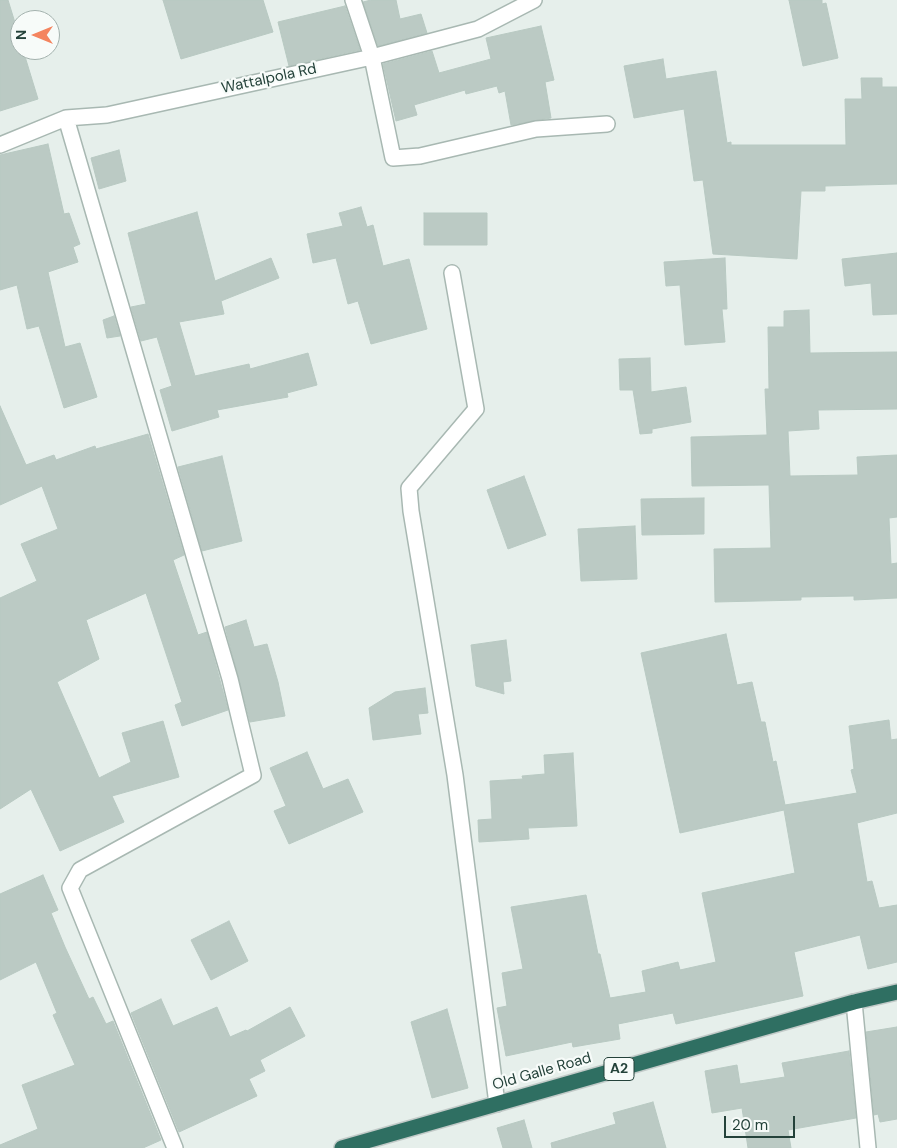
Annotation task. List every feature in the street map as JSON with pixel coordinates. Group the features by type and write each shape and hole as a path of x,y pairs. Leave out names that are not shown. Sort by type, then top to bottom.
{"highway":[{"name":"Old Galle Road","path":"342,1148 854,1002 897,992"}],"street":[{"path":"354,0 372,57 393,158 420,156 536,129 607,124"},
{"name":"Wattalpola Rd","path":"0,145 66,118 107,115 372,57 478,29 534,0"},
{"path":"66,118 230,679 254,775 80,870 70,888 175,1148"},
{"path":"452,274 476,409 410,488 411,511 455,775 497,1104"},
{"path":"854,1002 868,1148"}],"building":[{"path":"0,0 8,0 11,10 10,60 26,60 38,99 0,111"},
{"path":"163,0 263,0 273,32 181,59"},
{"path":"371,0 396,0 400,19 421,14 427,33 378,46 363,2"},
{"path":"789,0 822,0 822,4 826,3 838,58 803,66"},
{"path":"345,6 360,50 289,66 278,22"},
{"path":"541,26 554,80 545,82 551,118 511,125 505,91 499,93 497,86 466,94 465,90 414,105 417,115 396,121 383,64 432,51 439,73 491,59 486,38"},
{"path":"663,59 666,79 716,71 727,143 731,142 731,145 846,145 845,99 862,99 861,78 882,78 882,87 897,87 897,184 825,186 825,191 801,191 797,259 713,254 703,180 694,181 684,109 634,118 624,66"},
{"path":"48,144 64,214 69,213 80,244 73,247 78,262 48,272 65,347 80,343 97,397 64,408 39,326 27,329 17,285 0,290 0,155"},
{"path":"119,150 126,181 99,189 91,158"},
{"path":"361,207 367,227 373,225 383,266 409,259 427,329 371,344 358,301 348,304 336,258 313,263 307,234 343,226 339,213"},
{"path":"197,212 215,281 271,258 279,278 221,301 224,314 179,322 195,376 249,364 250,369 308,353 317,385 287,393 288,397 217,410 219,417 172,431 160,390 172,386 157,337 141,341 131,307 146,304 128,233"},
{"path":"424,213 487,213 487,245 424,245"},
{"path":"897,253 897,314 873,315 871,283 845,286 842,259"},
{"path":"725,258 727,309 722,309 725,342 685,345 680,285 666,286 664,262"},
{"path":"809,310 810,353 897,352 897,409 818,410 819,429 788,431 790,476 858,475 857,457 897,455 897,517 889,518 891,564 897,563 897,598 854,600 854,596 801,597 801,600 715,602 714,549 771,548 769,485 692,486 691,437 767,435 765,389 769,389 768,327 784,327 784,311"},
{"path":"114,316 120,336 107,338 103,320"},
{"path":"650,358 651,392 686,387 691,422 652,429 652,433 640,434 633,390 620,390 619,359"},
{"path":"0,406 26,465 54,455 56,460 95,446 96,449 148,434 184,555 173,560 198,635 207,632 228,710 182,726 175,705 182,702 146,593 86,620 99,659 57,682 99,778 131,762 122,733 163,721 179,777 112,796 124,822 60,851 31,789 0,809 0,598 37,581 21,544 58,529 42,486 0,505"},
{"path":"222,456 242,541 202,551 178,467"},
{"path":"524,476 546,535 508,549 487,490"},
{"path":"704,498 704,534 642,535 641,499"},
{"path":"635,526 637,579 581,581 578,529"},
{"path":"246,620 254,647 267,644 285,716 250,722 225,627"},
{"path":"726,634 737,685 752,682 761,722 765,722 773,762 776,761 785,805 857,793 851,770 854,769 849,726 889,720 891,740 897,739 897,813 857,823 867,882 872,881 879,908 897,905 897,962 868,969 860,935 794,952 803,996 676,1024 673,1013 618,1024 620,1039 573,1047 572,1042 506,1056 497,1008 507,1006 502,973 523,969 511,907 586,895 598,954 600,954 610,998 646,992 642,971 678,962 680,970 716,962 702,893 795,873 784,810 680,833 641,653"},
{"path":"506,640 511,681 503,682 504,694 476,686 471,645"},
{"path":"425,688 428,713 418,714 421,734 373,740 369,708 395,692"},
{"path":"307,752 323,789 348,779 363,812 289,844 274,811 286,806 270,768"},
{"path":"573,753 577,826 528,828 529,839 479,842 478,820 492,819 490,781 523,779 522,776 545,774 544,755"},
{"path":"43,875 58,910 51,913 65,947 89,999 93,997 106,1024 113,1021 161,1140 143,1148 0,1148 0,1145 38,1129 22,1085 75,1065 53,1015 57,1013 36,962 0,980 0,894"},
{"path":"229,921 248,961 211,980 191,940"},
{"path":"161,999 173,1026 217,1007 230,1037 247,1031 290,1007 305,1036 260,1060 265,1071 249,1079 257,1096 179,1132 131,1013"},
{"path":"447,1009 468,1088 432,1098 411,1022"},
{"path":"897,1027 897,1119 880,1122 878,1114 874,1115 866,1032"},
{"path":"849,1051 856,1118 788,1130 791,1148 748,1148 742,1108 712,1113 705,1071 737,1065 740,1084 785,1077 782,1063"},
{"path":"653,1102 666,1148 552,1148 551,1143 616,1124 613,1113"},
{"path":"524,1120 532,1148 503,1148 497,1128"}]}
